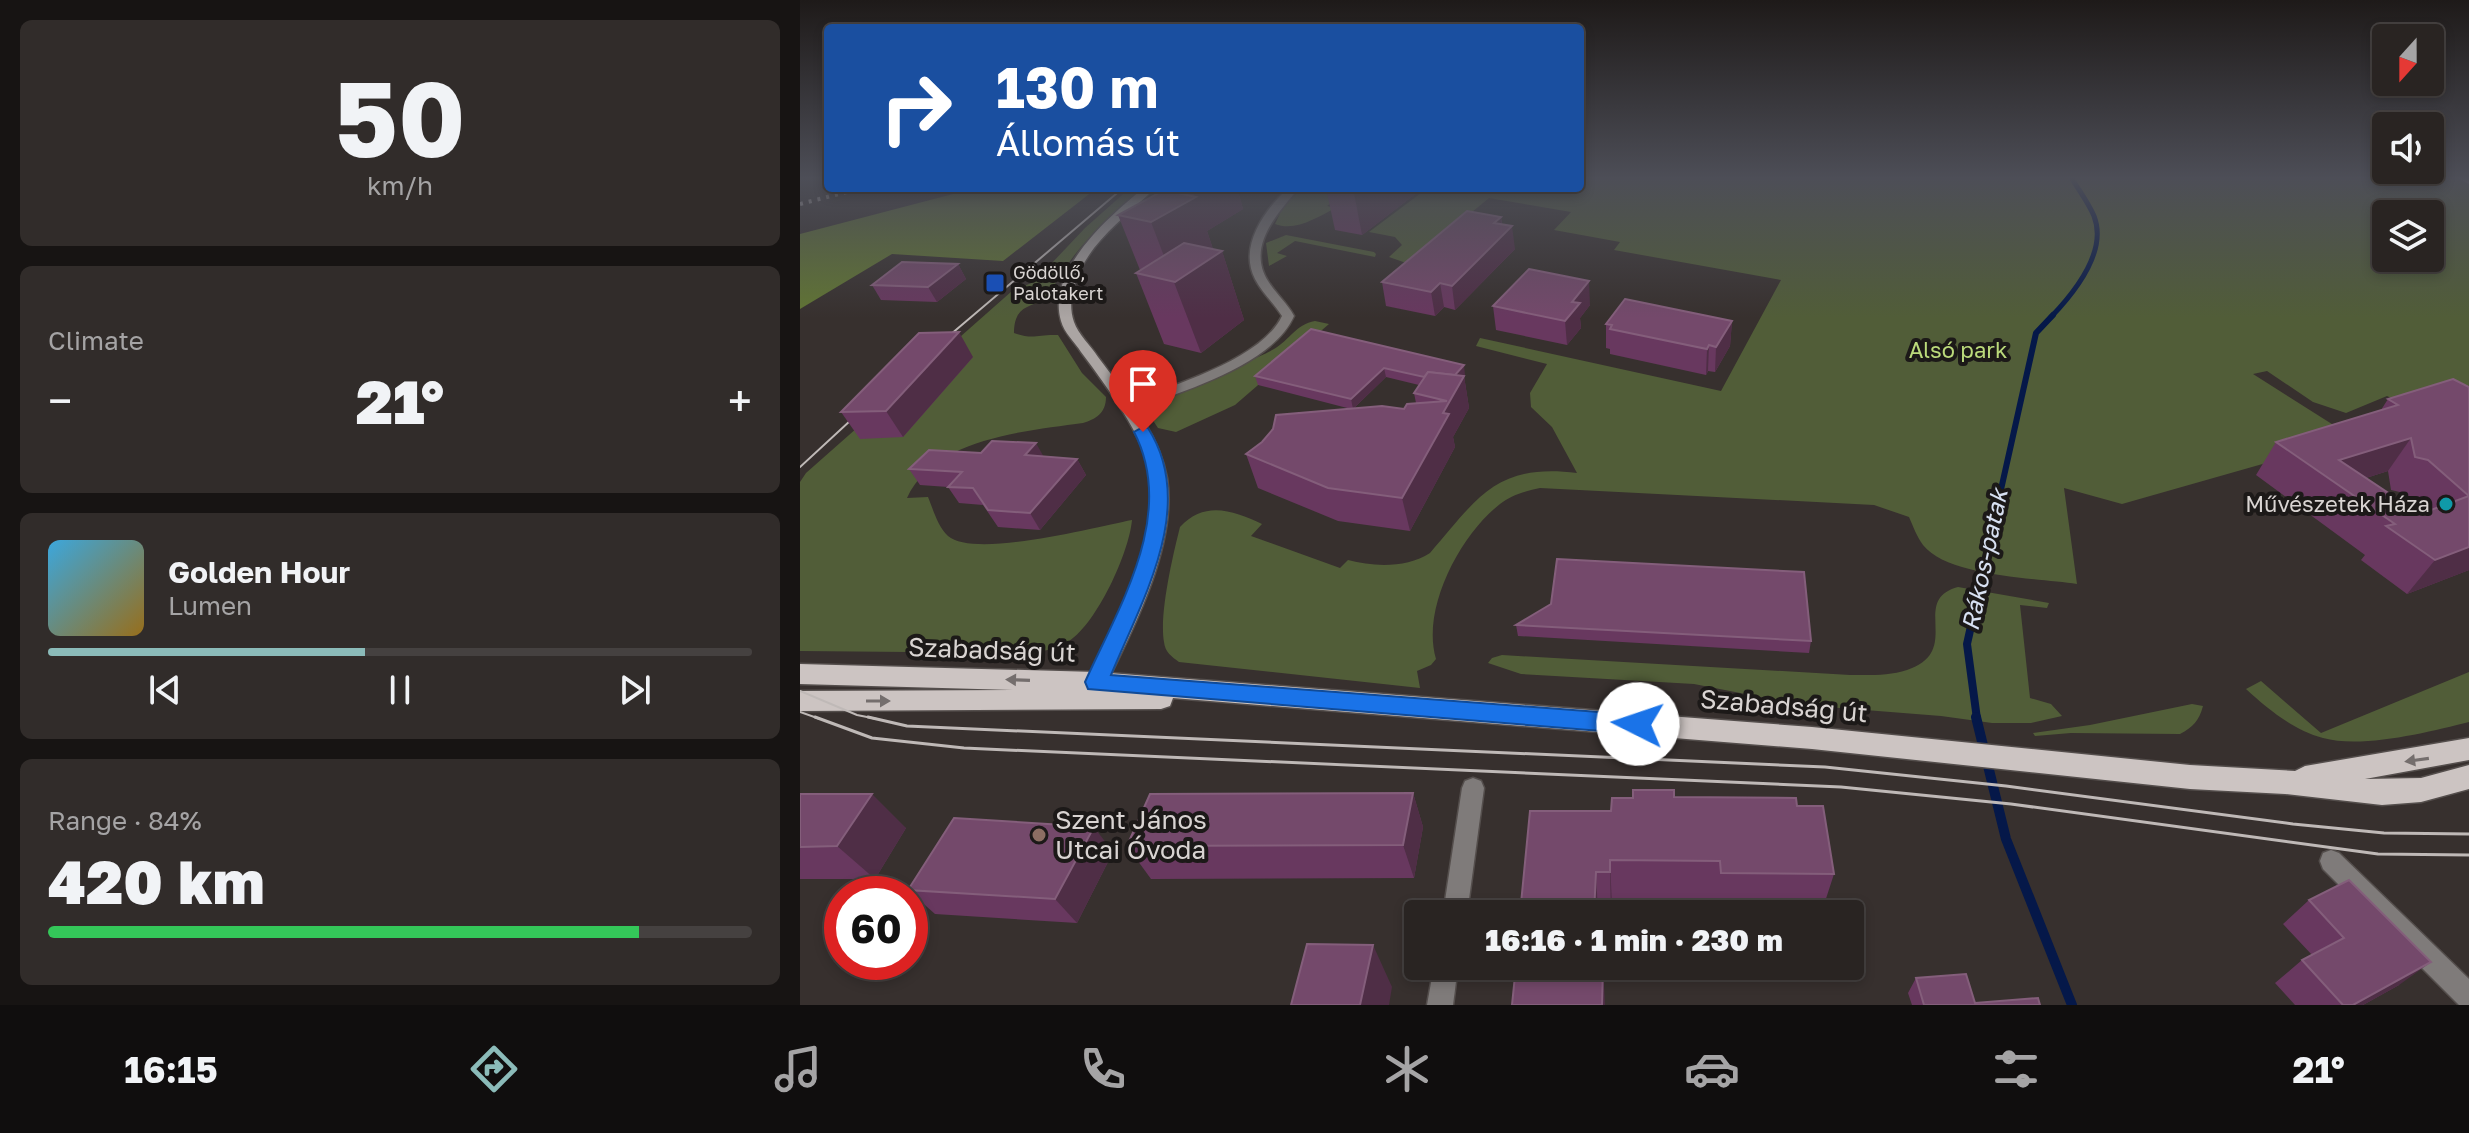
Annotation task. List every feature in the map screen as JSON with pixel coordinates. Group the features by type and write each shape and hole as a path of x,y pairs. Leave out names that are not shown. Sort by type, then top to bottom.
{"main road":[{"path":"1092,692 1146,567 1158,519 1160,492 1151,448 1128,407 1068,323 1065,297 1078,263 1112,224"},
{"name":"Szabadság út","path":"800,674 1092,692 1277,696 1812,738 2190,777 2285,782 2382,793 2421,790 2469,777"},
{"name":"Szabadság út","path":"800,701 1092,692"},
{"name":"Szabadság út","path":"2285,782 2469,749"}],"street":[{"path":"1128,407 1256,353 1285,331 1288,316 1259,277 1255,264 1260,231 1264,224"},
{"path":"1457,900 1473,788"},
{"path":"2331,861 2469,997"},
{"path":"1440,1005 1444,980"}],"green space":[{"path":"839,224 1051,224 1003,261 892,254 800,309 800,234"},
{"path":"1090,224 1103,224 1076,253 1047,300 1033,304 1019,314 1014,333 1058,335 1082,373 1106,397 1102,411 1083,423 1009,434 960,450 938,462 920,478 907,498 928,497 944,532 962,542 1008,543 1132,520 1118,568 1090,619 1080,632 1064,644 1027,653 800,651 800,482 806,473 1012,291 1034,282"},
{"name":"Alsó park","path":"1380,224 1458,224 1409,264 1389,257 1402,245 1395,237 1369,232"},
{"name":"Alsó park","path":"1560,224 2372,224 2372,272 2444,272 2444,224 2469,224 2469,413 2416,410 2387,396 2346,413 2313,402 2267,371 2253,374 2354,438 2122,504 2064,488 2077,584 1995,574 1952,564 1935,556 1923,545 1909,517 1874,505 1540,488 1500,504 1471,534 1458,553 1447,574 1434,618 1436,659 1431,665 1417,671 1420,688 1179,662 1171,656 1165,646 1163,630 1171,568 1180,527 1199,513 1220,510 1251,519 1262,524 1251,536 1340,568 1348,560 1379,565 1401,564 1430,553 1477,500 1508,479 1550,471 1577,473 1552,427 1531,407 1530,393 1547,364 1476,346 1480,338 1721,391 1781,280 1614,250 1620,242 1554,230"},
{"path":"1286,235 1376,254 1375,257 1295,241 1277,253 1287,256 1269,266 1266,243"},
{"path":"1315,321 1329,324 1235,405 1176,432 1158,428 1154,422 1159,410 1186,388 1261,356 1280,345 1303,325"},
{"path":"1958,587 2049,603 2047,608 2020,605 2030,698 2051,704 2062,716 2031,723 1992,723 1802,705 1694,684 1521,674 1488,663 1502,655 1850,675 1893,673 1924,662 1932,651 1935,639 1937,603 1944,594"},
{"path":"2469,672 2469,722 2416,734 2357,742 2323,738 2301,730 2246,689 2261,681 2321,733"},
{"path":"2192,704 2203,706 2195,723 2180,734 2071,733 2035,736 2033,733 2090,725"}],"building":[{"path":"1452,224 1512,226 1452,286 1440,283 1431,292 1382,282"},
{"path":"1184,243 1222,251 1175,282 1136,273"},
{"path":"902,262 958,264 928,287 872,285"},
{"path":"1529,269 1589,281 1572,302 1580,303 1565,321 1493,306"},
{"path":"1625,299 1732,321 1716,347 1709,345 1707,349 1610,329 1612,325 1606,324"},
{"path":"1311,329 1464,365 1455,375 1428,372 1424,377 1384,368 1351,399 1255,376"},
{"path":"959,332 886,411 841,412 919,333"},
{"path":"1428,372 1464,376 1443,413 1449,414 1402,498 1328,488 1246,454 1273,429 1276,415 1382,406 1404,409 1407,404 1447,401 1414,393"},
{"path":"2453,379 2469,387 2469,496 2469,547 2435,560 2386,526 2395,524 2276,442 2398,405 2388,399","holes":["2411,438 2415,457 2428,460 2469,496 2420,514 2339,460"]},
{"path":"992,441 1036,443 1025,455 1077,459 1030,513 988,510 973,488 948,487 962,472 909,469 929,450 981,453"},
{"path":"1557,559 1804,572 1811,641 1516,625 1551,604"},
{"path":"1633,790 1674,790 1674,797 1796,798 1797,806 1823,806 1834,874 1721,873 1720,861 1610,860 1610,872 1596,872 1595,900 1521,900 1530,811 1611,811 1612,798 1633,798"},
{"path":"1413,793 1403,845 1127,846 1150,794"},
{"path":"800,794 872,794 837,846 800,847"},
{"path":"954,818 1094,827 1055,899 928,891 928,876 917,876"},
{"path":"2349,880 2431,962 2353,1005 2343,1005 2302,960 2344,938 2309,900"},
{"path":"1307,944 1373,945 1360,1005 1291,1005"},
{"path":"1966,974 1975,1003 2038,998 2040,1005 1924,1005 1916,978"},
{"path":"1515,980 1603,980 1602,1005 1512,1005"}],"waterway":[{"name":"Rákos-patak","path":"2051,317 2078,284 2093,257 2096,224"},
{"name":"Rákos-patak","path":"2000,494 2036,333 2053,315"},
{"name":"Rákos-patak","path":"1977,719 1967,644 2001,492"},
{"name":"Rákos-patak","path":"1976,717 2006,839 2072,1005"}],"tram line":[{"path":"937,346 1081,224"},
{"path":"800,467 864,408"},
{"path":"800,691 857,715 874,718"},
{"path":"800,712 820,719"},
{"path":"815,717 872,738 964,748 1841,787 2011,804 2378,854 2469,855"},
{"path":"868,717 874,718"},
{"path":"874,718 907,726 1825,767 2006,786 2293,824 2384,833 2469,834"}],"place":[{"name":"Gödöllő, Palotakert","path":"995,283"},
{"name":"Művészetek Háza","path":"2446,504"},
{"name":"Szent János Utcai Óvoda","path":"1039,835"}],"route":[{"path":"1143,432 1151,448 1159,479 1154,541 1146,567 1096,682 1638,724"}]}
